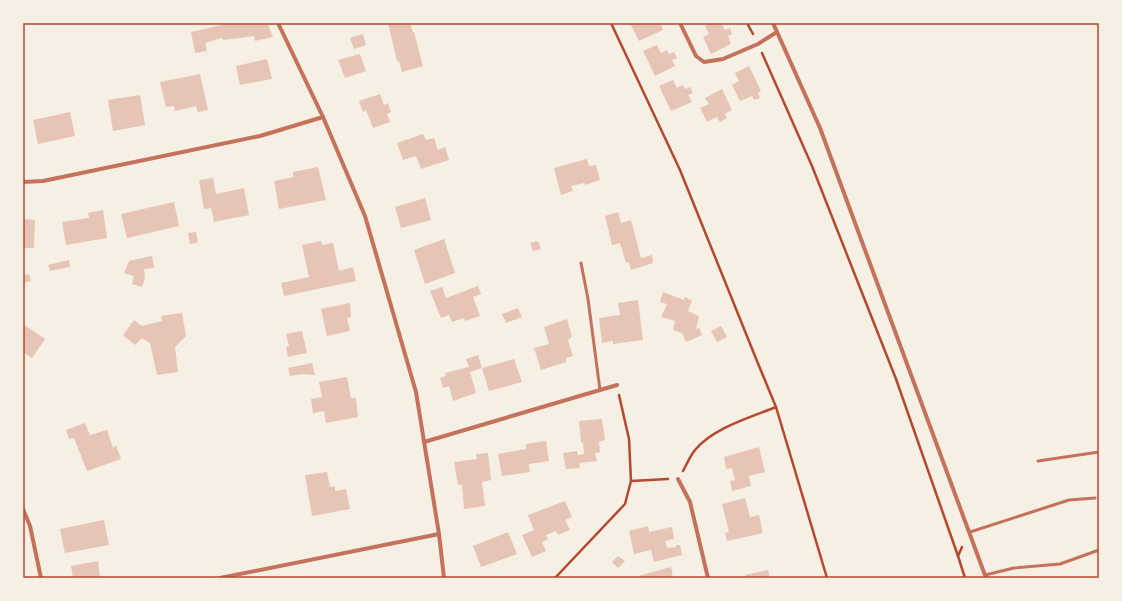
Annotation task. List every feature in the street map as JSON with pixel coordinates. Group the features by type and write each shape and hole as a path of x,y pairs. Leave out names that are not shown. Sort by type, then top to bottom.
{"street":[{"path":"278,23 323,117 365,216 416,392 439,534 444,578"},
{"path":"680,23 696,56 704,62 723,59 758,44 777,32"},
{"path":"773,23 820,128 986,576"},
{"path":"23,182 43,181 260,136 323,117"},
{"path":"424,442 617,385"},
{"path":"678,479 690,502 708,578"},
{"path":"23,509 30,526 41,578"},
{"path":"220,578 439,534"}],"lane":[{"path":"581,263 588,299 600,390"},
{"path":"1038,461 1099,452"},
{"path":"970,532 1069,500 1095,498"},
{"path":"986,576 1014,568 1060,564 1099,550"}],"path":[{"path":"611,23 680,170 776,407 827,578"},
{"path":"748,23 812,166 896,379 965,578"},
{"path":"555,578 625,504 631,481 629,439 617,385"},
{"path":"631,481 678,479 695,450 708,438 721,430 776,407"},
{"path":"958,556 970,532"}],"building":[{"path":"231,23 267,23 273,37 255,41 254,36 223,40 222,38 205,43 207,51 195,52 191,32"},
{"path":"388,23 410,23 414,32 423,66 402,72 399,61 397,61"},
{"path":"630,23 660,23 663,30 639,41"},
{"path":"711,23 721,23 725,30 730,28 732,34 728,36 731,44 711,54 703,37 709,34 705,26"},
{"path":"363,34 366,45 354,49 350,38"},
{"path":"657,45 661,53 667,50 669,54 674,52 677,58 672,60 675,66 655,76 643,51"},
{"path":"360,54 366,71 345,78 338,60"},
{"path":"267,59 272,79 240,85 236,66"},
{"path":"749,66 761,91 758,93 760,98 754,100 752,96 740,101 732,85 739,81 735,73"},
{"path":"200,74 208,110 198,112 196,106 175,111 174,106 166,107 160,82"},
{"path":"673,80 677,88 683,85 685,89 690,87 693,93 688,95 692,102 671,111 659,86"},
{"path":"722,89 732,110 725,114 727,118 720,122 717,117 707,122 700,108 709,104 705,98"},
{"path":"380,94 384,105 388,103 391,112 387,114 390,122 373,128 366,110 363,112 359,101"},
{"path":"140,95 145,125 113,131 108,100"},
{"path":"70,112 75,136 38,144 33,120"},
{"path":"423,134 426,140 434,138 438,150 445,147 449,160 421,169 416,156 403,160 397,143"},
{"path":"587,159 589,166 596,165 600,180 585,185 584,183 571,186 573,191 561,195 554,168"},
{"path":"318,167 326,200 279,209 274,181 293,177 293,172"},
{"path":"213,178 216,194 244,188 249,215 214,222 211,208 204,209 199,180"},
{"path":"425,198 431,220 401,228 395,207"},
{"path":"174,202 179,226 127,238 121,214"},
{"path":"103,210 107,238 66,245 62,222 89,218 88,213"},
{"path":"618,212 621,223 631,220 641,258 652,255 653,263 631,270 629,262 626,263 620,243 612,245 605,216"},
{"path":"23,219 35,220 34,248 23,248"},
{"path":"196,232 198,243 190,244 188,233"},
{"path":"444,239 455,273 425,284 414,250"},
{"path":"321,241 322,245 333,243 339,271 353,267 356,281 284,296 281,283 309,277 302,245"},
{"path":"538,241 541,249 533,251 530,243"},
{"path":"152,256 154,268 144,269 145,278 142,287 132,284 134,276 124,273 129,261"},
{"path":"69,260 70,267 50,271 48,265"},
{"path":"29,274 31,281 23,283 23,276"},
{"path":"478,286 481,294 473,297 480,316 465,321 464,318 452,322 449,315 441,318 430,291 442,287 446,298"},
{"path":"663,292 684,300 685,297 692,301 688,311 699,316 696,329 699,328 702,335 686,342 682,333 673,330 675,321 661,317 667,304 660,302"},
{"path":"638,300 643,340 613,344 613,341 602,343 599,318 620,315 618,303"},
{"path":"350,303 351,317 347,318 350,331 327,336 321,309"},
{"path":"518,308 522,317 506,323 502,314"},
{"path":"182,313 186,336 175,347 178,372 157,375 150,343 142,338 135,345 123,335 134,320 142,326 162,321 161,316"},
{"path":"567,319 572,337 568,340 573,356 566,358 566,362 541,370 534,348 549,344 544,327"},
{"path":"23,324 45,339 32,358 23,352"},
{"path":"721,326 727,337 717,342 711,331"},
{"path":"302,331 307,353 288,357 286,347 289,346 286,334"},
{"path":"478,355 482,368 470,372 476,393 453,401 449,386 443,388 440,378 446,376 445,373 469,367 466,359"},
{"path":"514,359 522,382 489,391 482,368"},
{"path":"312,363 315,375 301,374 290,376 288,368"},
{"path":"347,377 351,398 356,398 358,417 326,423 324,411 313,413 311,399 322,397 319,382"},
{"path":"602,419 605,440 599,442 600,452 595,453 597,461 579,463 580,468 566,469 563,453 577,451 578,455 584,454 579,421"},
{"path":"85,423 90,435 107,430 113,448 116,446 121,459 87,471 74,438 69,439 66,430"},
{"path":"546,441 549,461 529,464 530,472 502,476 498,454 526,449 526,444"},
{"path":"759,447 765,472 749,476 751,486 732,491 730,481 735,480 732,468 726,469 724,457"},
{"path":"488,453 491,480 482,482 485,506 464,509 462,485 458,485 454,462 477,459 476,454"},
{"path":"327,472 330,487 335,486 335,491 346,489 350,509 312,516 305,475"},
{"path":"745,498 750,517 759,515 763,533 727,541 725,533 729,532 722,504"},
{"path":"565,501 572,517 565,520 570,530 558,535 556,531 546,535 548,539 542,542 546,551 532,557 522,535 534,530 528,515"},
{"path":"104,520 109,545 65,553 60,529"},
{"path":"648,526 649,532 672,527 674,539 665,541 667,548 680,545 682,555 654,562 651,550 634,554 629,531"},
{"path":"508,532 517,554 481,567 473,546"},
{"path":"618,556 625,561 618,568 612,562"},
{"path":"98,561 100,577 73,578 71,566"},
{"path":"671,567 673,578 638,578 638,576"},
{"path":"768,570 770,578 746,578 745,575"}]}
